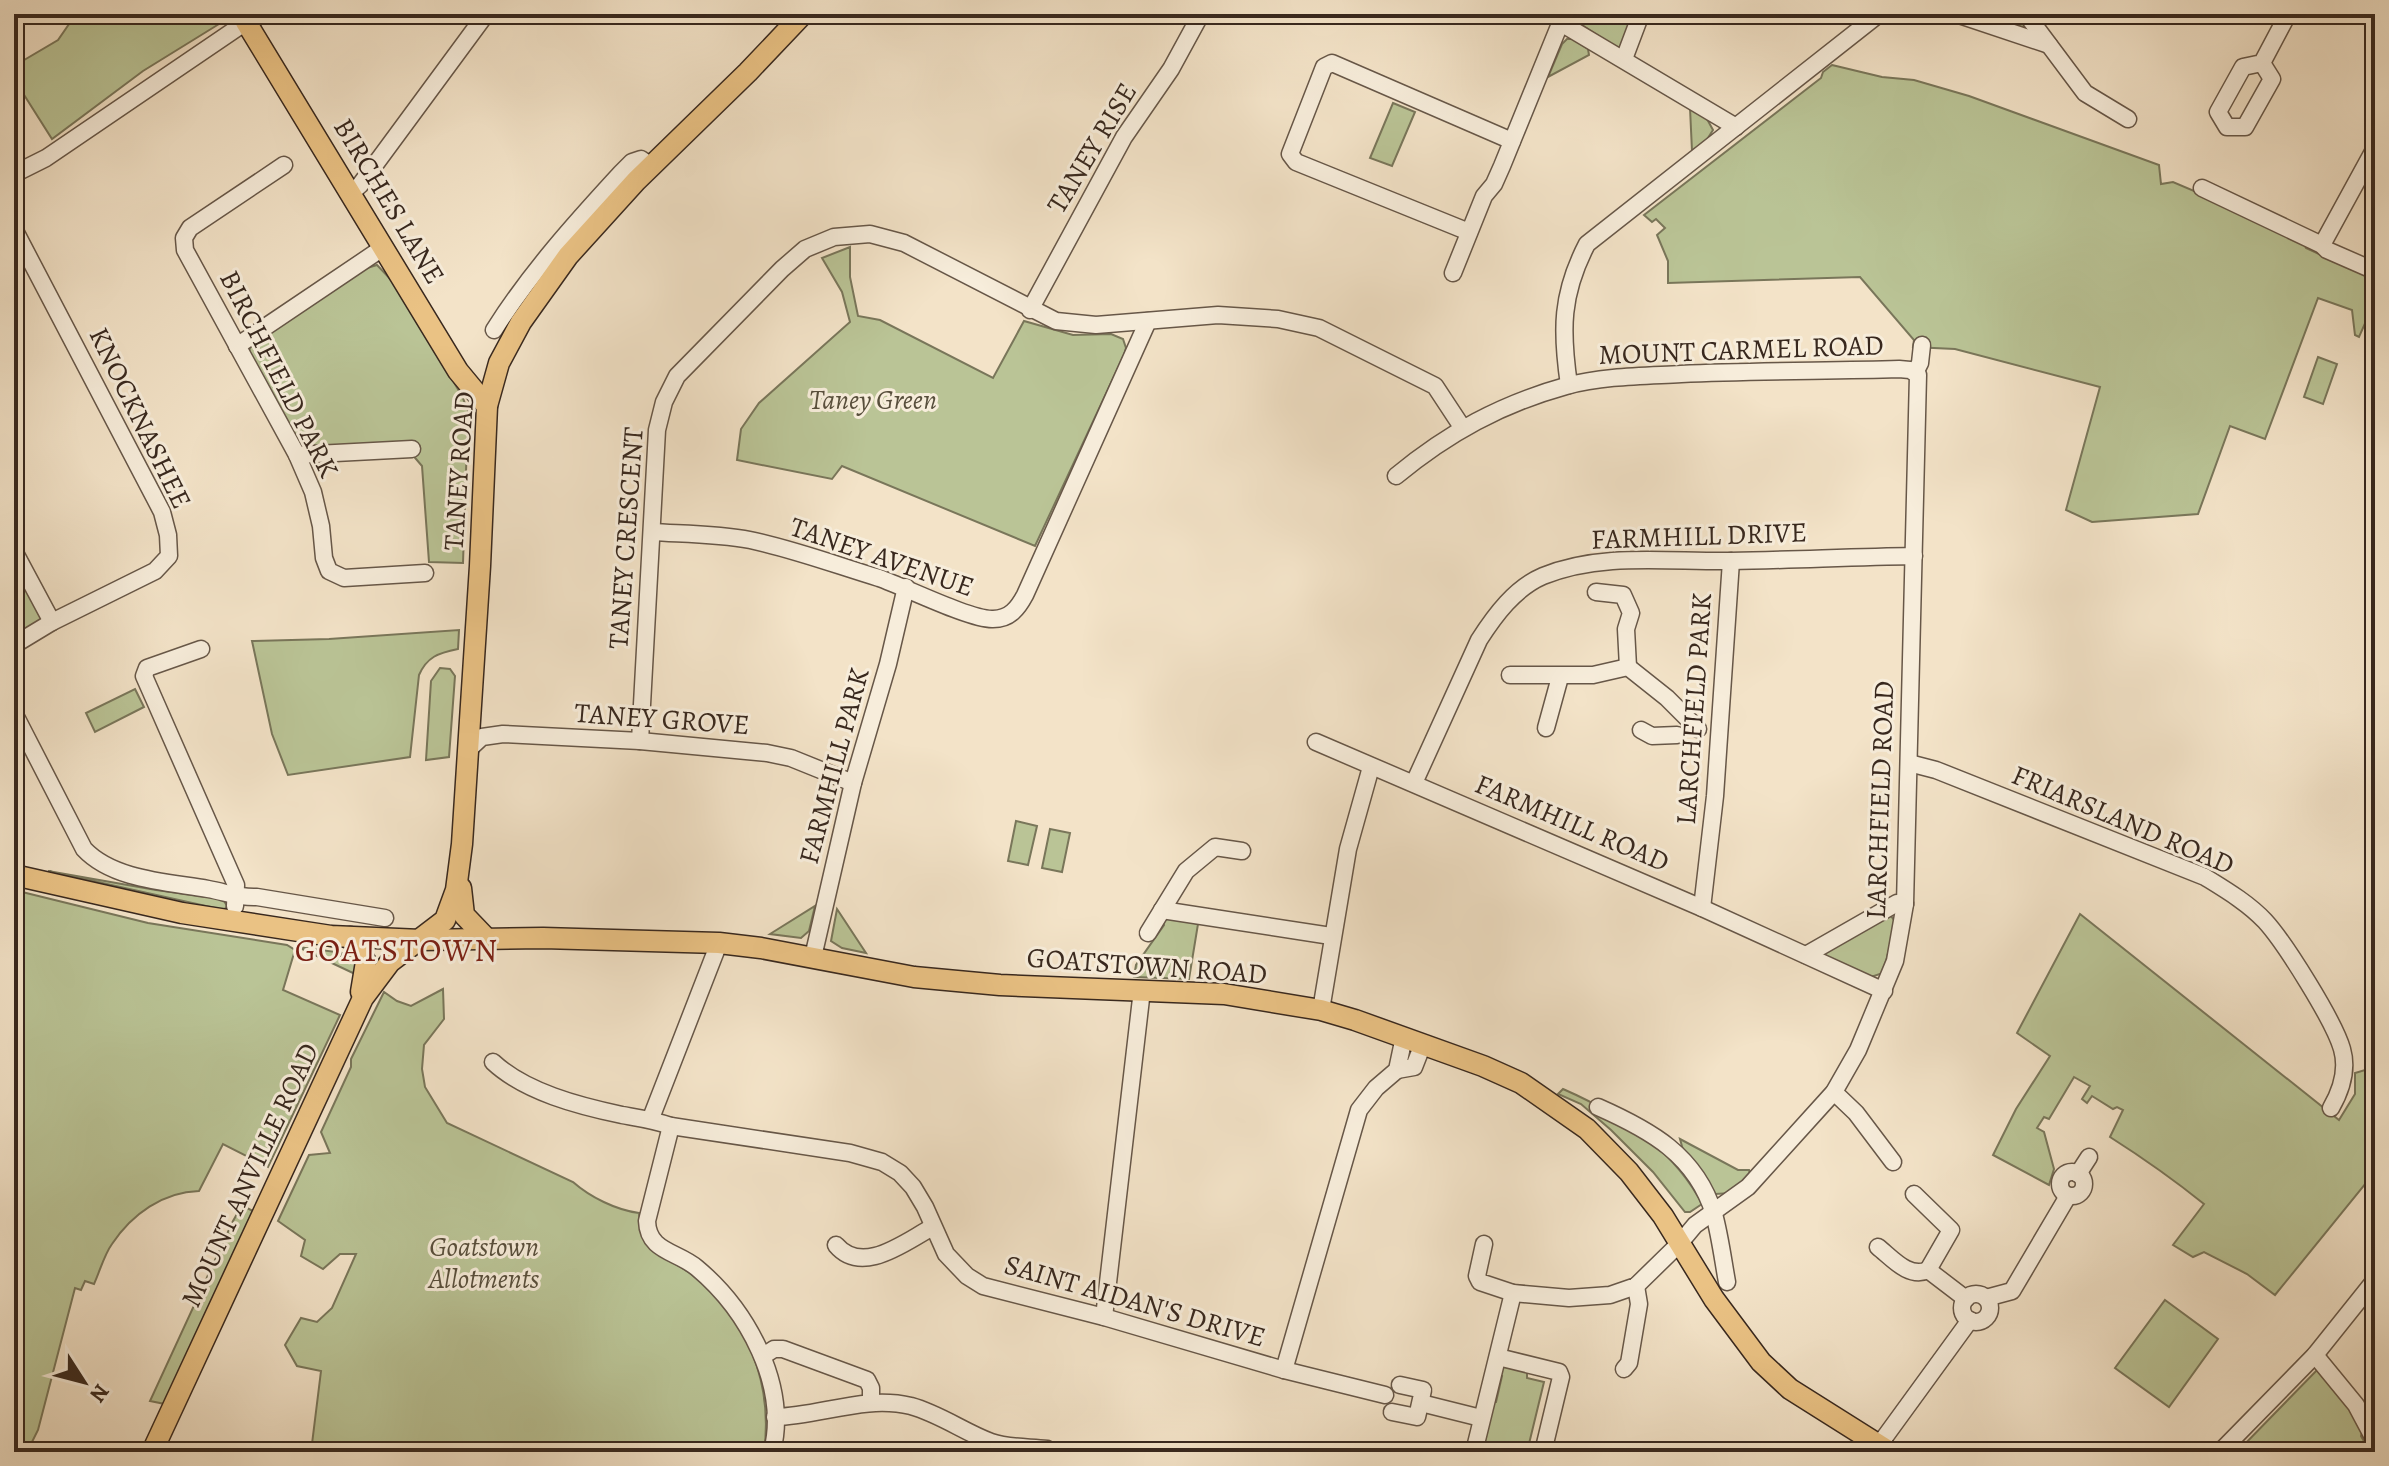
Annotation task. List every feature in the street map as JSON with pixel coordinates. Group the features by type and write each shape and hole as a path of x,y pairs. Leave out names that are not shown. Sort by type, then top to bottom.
{"main road":[{"name":"TANEY ROAD","path":"421,940 448,915 460,870 487,406 499,363 521,322 568,256 795,17"},
{"name":"BIRCHES LANE","path":"252,18 351,193 458,371 487,406"},
{"path":"458,371 480,371 499,363"},
{"path":"460,870 464,915 486,938"},
{"name":"GOATSTOWN ROAD","path":"14,875 110,898 231,921 341,937 719,943 914,977 1000,985 1224,994 1321,1010 1414,1040 1521,1083 1564,1110 1629,1172 1666,1220 1714,1299 1761,1362 1790,1389 1885,1449"},
{"path":"341,937 366,962 357,1012"},
{"name":"MOUNT ANVILLE ROAD","path":"152,1452 357,1012 386,966 421,940"}],"street":[{"path":"351,193 486,14"},
{"name":"TANEY RISE","path":"1030,310 1124,137 1171,69 1201,14"},
{"path":"1624,59 1641,14"},
{"path":"1569,385 1564,337 1568,285 1587,244 1879,14"},
{"path":"1956,14 2049,45"},
{"path":"2026,14 2085,93 2128,119"},
{"path":"2262,63 2288,14"},
{"path":"14,174 46,158 252,18"},
{"path":"1453,273 1563,18 1736,127"},
{"path":"1469,232 1296,162 1290,154 1324,67 1332,63 1512,141"},
{"path":"2322,245 2375,148"},
{"path":"494,330 548,256 621,173 632,162 641,159 651,166"},
{"name":"BIRCHFIELD PARK","path":"284,165 190,228 184,238 185,250 297,455 313,492 329,571 344,578 425,573"},
{"path":"2202,188 2375,271"},
{"name":"KNOCKNASHEE","path":"14,229 162,512 169,556 155,571 52,622 14,645"},
{"name":"TANEY CRESCENT","path":"640,741 657,430 664,402 677,376 782,269 805,249 834,237 870,234 904,243 1056,321 1074,324 1218,315 1278,319 1319,328 1435,386 1462,427"},
{"path":"237,346 384,247"},
{"name":"TANEY AVENUE","path":"652,532 748,540 906,587 977,617 994,620 1007,616 1017,608 1148,321"},
{"name":"LARCHFIELD ROAD","path":"1636,1286 1695,1225 1748,1187 1834,1092 1858,1050 1895,961 1905,904 1917,374 1922,345"},
{"name":"MOUNT CARMEL ROAD","path":"1396,476 1462,427 1534,396 1569,385 1639,376 1711,373 1899,369 1917,374"},
{"path":"297,455 412,449"},
{"path":"14,551 52,622"},
{"name":"FARMHILL DRIVE","path":"1414,783 1479,640 1492,619 1526,585 1577,565 1622,560 1731,561 1914,556"},
{"name":"LARCHFIELD PARK","path":"1702,908 1715,796 1731,561"},
{"name":"FARMHILL PARK","path":"813,957 853,783 888,664 906,587"},
{"path":"1596,592 1623,595 1631,613 1626,629 1628,667 1667,698 1693,725 1677,735 1652,736 1641,730"},
{"path":"201,649 147,668 144,676 236,885 237,897 231,921"},
{"path":"1510,675 1593,675 1628,667"},
{"path":"1546,728 1560,677"},
{"path":"14,713 84,849 95,861 136,876 237,897 338,908 385,918"},
{"name":"TANEY GROVE","path":"468,750 482,737 503,734 640,741 767,753 791,758 853,783"},
{"path":"1677,735 1687,750"},
{"name":"FARMHILL ROAD","path":"1316,742 1702,908 1884,991"},
{"name":"FRIARSLAND ROAD","path":"1909,763 1936,770 2205,877 2241,899 2266,922 2289,955 2331,1023 2342,1048 2343,1082 2331,1108"},
{"path":"1321,1010 1348,849 1371,767"},
{"path":"1909,783 1915,783 1936,770"},
{"path":"1148,933 1186,871 1215,847 1242,851"},
{"path":"1806,955 1897,903 1905,904"},
{"path":"338,908 341,937"},
{"path":"1162,910 1331,936"},
{"path":"651,1118 719,943"},
{"path":"1104,1317 1142,990"},
{"path":"1284,1370 1359,1110 1376,1088 1397,1070 1414,1067 1414,1040"},
{"name":"SAINT AIDAN'S DRIVE","path":"493,1062 506,1074 563,1098 621,1115 651,1118 671,1126 868,1157 900,1173 925,1207 946,1254 967,1276 983,1286 1385,1395"},
{"path":"1834,1092 1856,1113 1893,1162"},
{"path":"1598,1107 1658,1136 1702,1186 1713,1213 1727,1282"},
{"path":"671,1126 647,1221 647,1233 654,1243 695,1266 726,1296 763,1356 775,1417 776,1436 772,1452"},
{"path":"1966,1299 1977,1294 1986,1298 2012,1291 2068,1196 2076,1196 2082,1191 2084,1184 2078,1174 2089,1157"},
{"path":"1878,1247 1915,1273 1928,1270 1956,1235 1914,1194"},
{"path":"836,1245 842,1252 861,1257 892,1252 933,1227"},
{"path":"1484,1244 1477,1276 1480,1282 1513,1293 1569,1298 1610,1295 1636,1286 1639,1304 1629,1363 1624,1369"},
{"path":"1928,1270 1966,1299"},
{"path":"2220,1452 2315,1355 2375,1280"},
{"path":"1474,1452 1513,1293"},
{"path":"1966,1299 1963,1311 1970,1320 1979,1321 1986,1317 1990,1309 1986,1298"},
{"path":"1885,1449 1970,1320"},
{"path":"763,1356 774,1349 783,1349 867,1380 871,1388 871,1402"},
{"path":"2315,1355 2356,1405 2373,1437"},
{"path":"1498,1357 1559,1372 1561,1377 1543,1452"},
{"path":"1392,1412 1417,1417 1423,1390 1400,1385"},
{"path":"775,1417 803,1416 871,1402 911,1406 991,1442 1053,1452"},
{"path":"1421,1403 1481,1418"}],"green space":[{"path":"76,14 232,16 143,71 52,139 14,79 14,66 58,40"},
{"path":"1573,14 1635,14 1622,46 1617,48 1576,21"},
{"path":"1980,14 2022,14 2029,27 2026,28"},
{"path":"1567,39 1573,39 1588,49 1589,55 1548,77 1562,44"},
{"path":"1832,65 1882,77 1914,80 1969,96 2159,165 2161,184 2173,182 2300,236 2306,248 2375,280 2375,301 2359,337 2355,335 2352,310 2318,298 2265,439 2230,426 2198,514 2092,522 2066,510 2100,387 1955,349 1913,347 1914,340 1860,277 1668,283 1668,261 1657,235 1665,228 1656,219 1652,222 1644,215 1821,78"},
{"path":"1393,103 1415,112 1392,166 1370,158"},
{"path":"1690,108 1707,119 1713,130 1706,141 1692,151"},
{"name":"Taney Green","path":"850,247 850,277 858,316 880,320 993,378 1024,321 1073,335 1111,334 1123,339 1126,348 1124,355 1035,546 842,466 832,479 737,460 741,429 759,403 850,322 842,292 822,258"},
{"path":"377,265 396,285 468,411 463,563 429,562 422,466 411,453 299,444 249,353 250,346 367,268"},
{"path":"2318,357 2337,364 2323,404 2304,397"},
{"path":"14,557 49,618 14,639"},
{"path":"459,630 458,649 434,657 419,675 410,757 288,775 272,734 252,641"},
{"path":"440,668 450,669 455,676 449,757 426,760 431,681"},
{"path":"135,689 144,707 95,732 86,713"},
{"path":"1016,821 1037,826 1028,865 1008,861"},
{"path":"1050,829 1070,833 1062,872 1042,868"},
{"path":"48,871 223,899 227,906 224,910"},
{"path":"14,890 148,923 287,945 295,950 283,990 340,1015 268,1167 223,1144 199,1191 173,1195 139,1214 109,1248 94,1284 85,1281 81,1290 75,1288 38,1430 27,1452 14,1452"},
{"path":"815,906 809,931 801,938 770,934"},
{"path":"837,909 866,953 842,948 831,941"},
{"path":"2080,914 2339,1120 2355,1094 2355,1073 2375,1067 2375,1172 2275,1295 2247,1274 2204,1252 2193,1257 2173,1245 2204,1204 2110,1137 2123,1110 2113,1109 2092,1096 2087,1103 2082,1099 2090,1086 2074,1077 2049,1119 2044,1117 2037,1128 2044,1132 2054,1169 2049,1185 1993,1155 2016,1109 2050,1056 2017,1033"},
{"path":"1164,915 1198,924 1189,979 1134,977 1136,965 1164,925"},
{"path":"1890,915 1896,922 1883,973 1871,977 1828,960 1825,954 1827,949"},
{"path":"298,947 336,952 335,956 341,957 342,953 357,961 355,974"},
{"name":"Goatstown Allotments","path":"443,989 444,1019 424,1045 422,1069 425,1087 447,1123 573,1182 604,1202 639,1213 644,1238 650,1246 685,1269 714,1294 743,1333 753,1356 765,1403 764,1452 311,1452 321,1371 297,1366 285,1345 301,1318 317,1322 332,1308 356,1254 340,1254 323,1269 301,1256 305,1240 278,1221 309,1155 330,1153 321,1132 351,1067 351,1059 384,992 411,1006"},
{"path":"1563,1089 1604,1109 1643,1135 1676,1166 1702,1204 1685,1212 1653,1172 1611,1130 1581,1104 1558,1094"},
{"path":"1680,1139 1738,1170 1749,1170 1750,1174 1732,1193 1715,1194 1683,1150"},
{"path":"247,1208 253,1211 165,1404 150,1401 233,1221 237,1214"},
{"path":"2165,1300 2218,1339 2169,1407 2115,1368"},
{"path":"1504,1366 1527,1371 1527,1378 1544,1382 1527,1452 1481,1452 1492,1402 1496,1402 1502,1376 1498,1374"},
{"path":"2318,1369 2336,1382 2363,1428 2361,1436 2368,1448 2375,1452 2237,1452"}],"district":[{"name":"GOATSTOWN","path":"397,950"}]}
